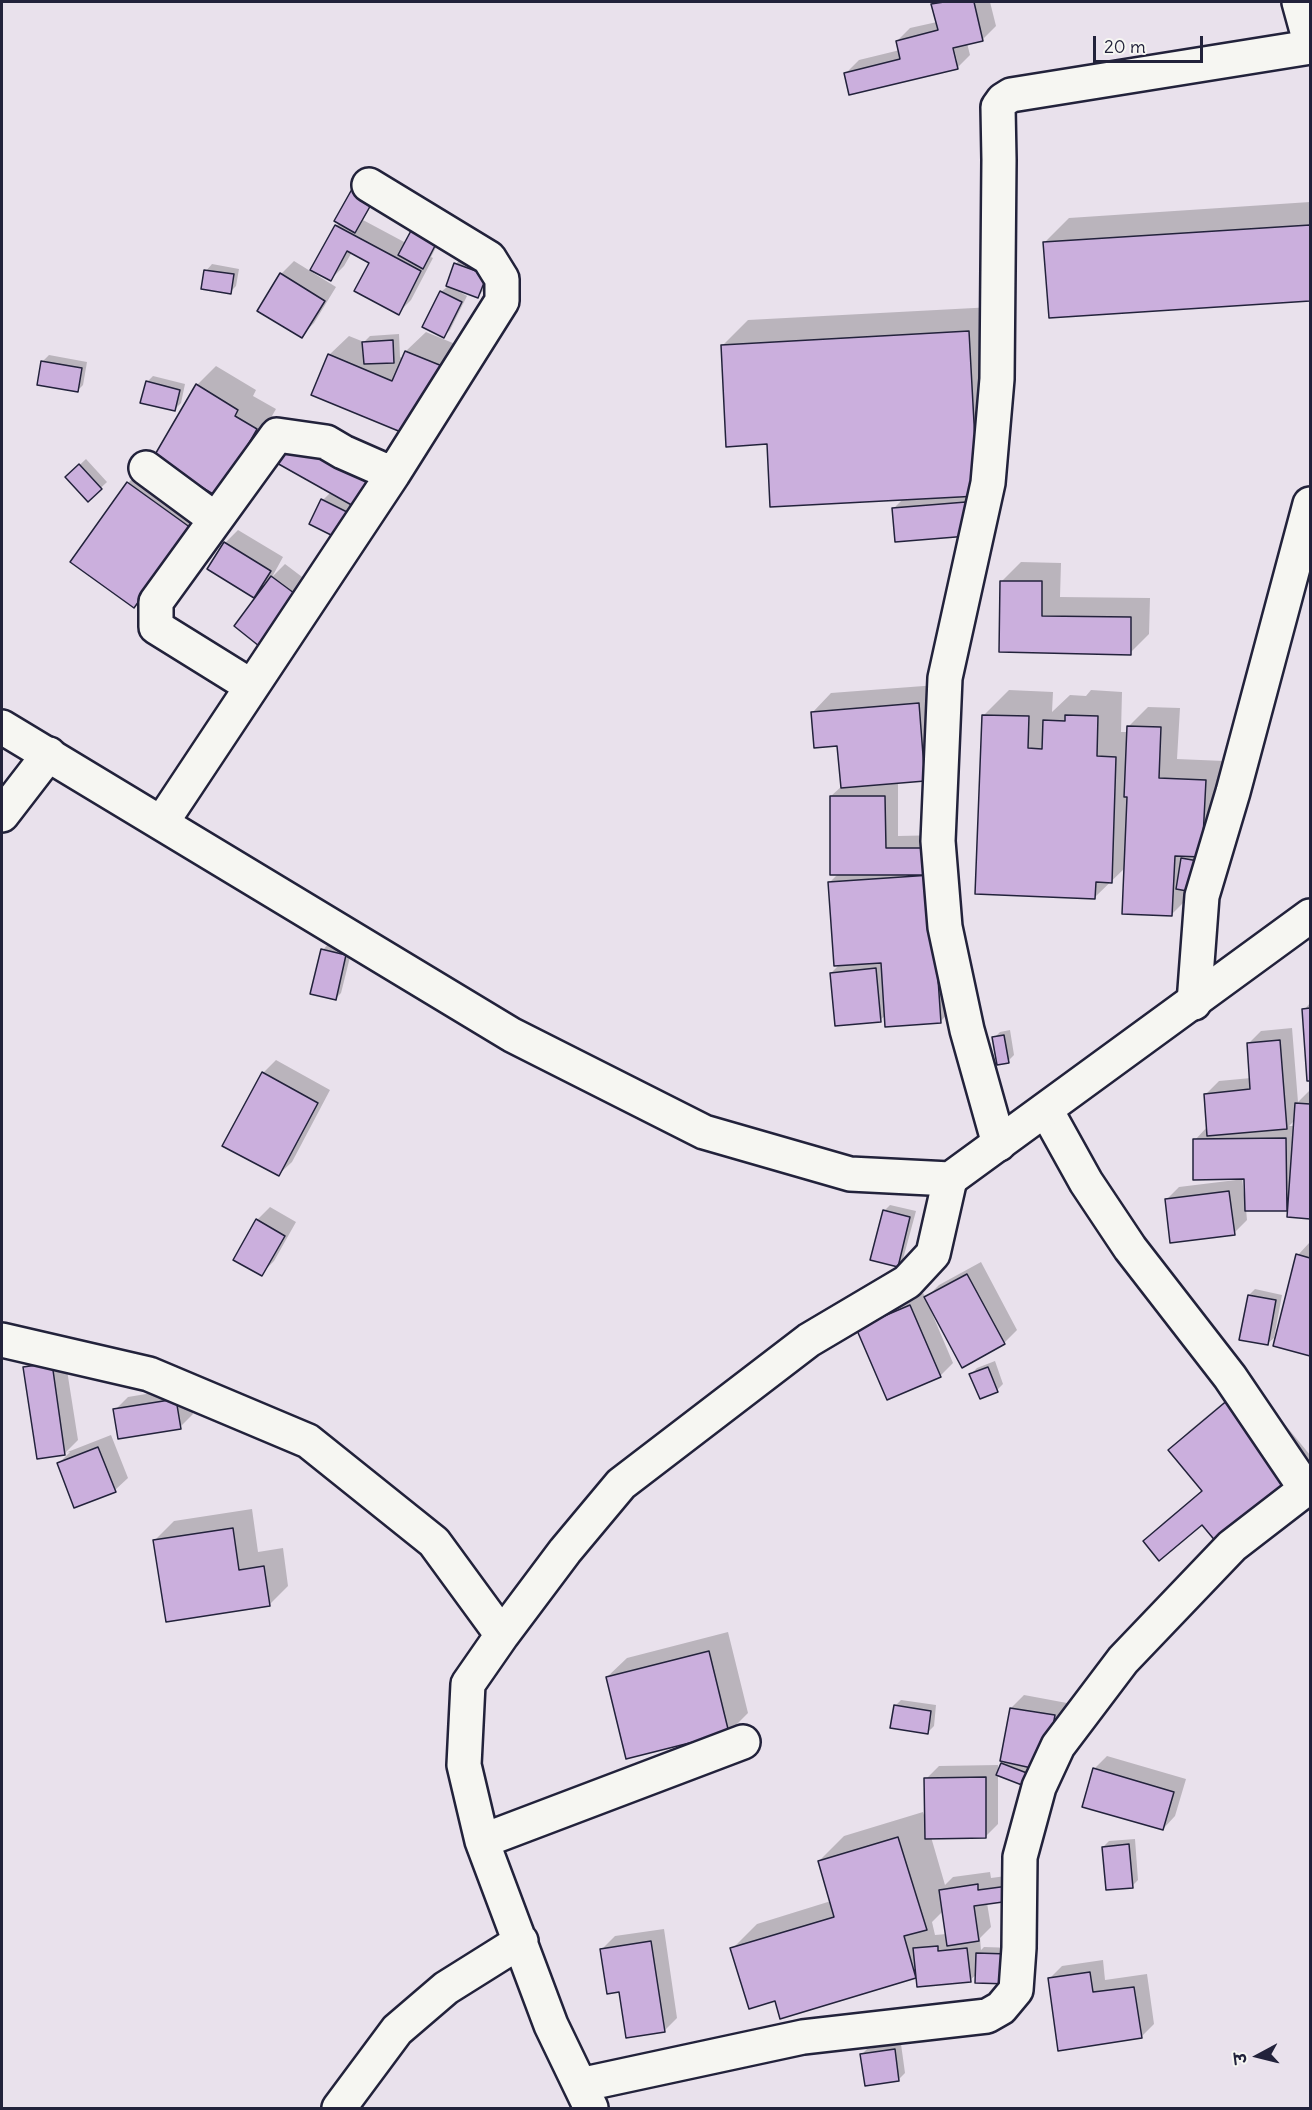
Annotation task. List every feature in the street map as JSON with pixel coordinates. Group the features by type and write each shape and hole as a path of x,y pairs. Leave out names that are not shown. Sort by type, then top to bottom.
{"street":[{"path":"1299,2 1311,42"},
{"path":"999,1144 967,1030 948,939 938,841 945,678 988,483 996,390 998,106 1011,96 1311,47"},
{"path":"162,822 393,474 502,301 502,279 489,258 369,185"},
{"path":"251,686 156,627 156,602 277,435 326,442 393,474"},
{"path":"147,468 215,519"},
{"path":"1194,1003 1202,896 1233,792 1311,504"},
{"path":"2,727 512,1035 704,1132 850,1174 950,1179 1311,916"},
{"path":"2,815 49,754"},
{"path":"950,1179 933,1254 907,1282 808,1340 621,1484 565,1551 468,1684 464,1765 482,1841 551,2025 586,2097 803,2037 987,2016 1001,2008 1016,1990 1020,1857 1039,1787 1058,1746 1123,1660 1232,1546 1309,1489 1281,1453 1230,1377 1130,1248 1086,1182 1046,1110"},
{"path":"2,1340 149,1374 308,1441 434,1542 502,1635"},
{"path":"482,1841 743,1742"},
{"path":"339,2109 397,2030 446,1988 521,1941"}],"building":[{"path":"974,2 983,41 953,48 958,69 849,95 844,73 900,59 896,41 938,30 931,4"},
{"path":"356,182 377,194 355,233 334,221"},
{"path":"335,225 421,271 399,315 354,291 369,263 347,251 331,281 310,270"},
{"path":"1310,225 1310,301 1049,318 1043,242"},
{"path":"413,227 438,240 423,269 398,255"},
{"path":"454,263 487,275 478,298 446,286"},
{"path":"204,270 234,274 231,294 201,289"},
{"path":"280,273 325,301 302,338 257,311"},
{"path":"440,291 462,302 444,338 422,327"},
{"path":"969,331 978,496 770,507 767,444 726,447 721,345"},
{"path":"393,340 394,363 364,364 362,342"},
{"path":"405,351 447,368 413,437 311,395 328,354 392,381"},
{"path":"41,361 82,368 78,392 37,385"},
{"path":"146,381 180,390 175,411 140,403"},
{"path":"196,384 238,410 235,416 257,429 218,497 153,458"},
{"path":"293,441 382,480 364,512 275,462"},
{"path":"79,464 102,489 88,502 65,477"},
{"path":"127,482 191,528 134,608 70,562"},
{"path":"321,499 349,513 337,538 309,524"},
{"path":"966,502 968,536 895,542 892,508"},
{"path":"224,542 271,571 254,598 207,569"},
{"path":"271,576 302,599 283,614 259,646 234,626"},
{"path":"1000,581 1042,581 1042,616 1131,617 1131,655 999,652"},
{"path":"919,703 925,781 841,788 837,746 814,748 811,712"},
{"path":"982,715 1029,716 1028,748 1042,749 1043,720 1065,721 1065,715 1098,716 1097,756 1116,757 1112,883 1096,882 1095,899 975,894"},
{"path":"1127,726 1161,727 1159,778 1206,780 1202,857 1175,856 1172,916 1122,914 1127,797 1124,797"},
{"path":"830,796 885,796 886,848 931,848 931,875 830,875"},
{"path":"1181,858 1204,862 1198,893 1176,889"},
{"path":"931,875 941,1023 885,1027 881,963 834,966 828,882"},
{"path":"321,949 346,955 336,1000 310,994"},
{"path":"876,968 881,1022 835,1026 830,973"},
{"path":"1310,1008 1310,1081 1307,1081 1302,1009"},
{"path":"1004,1035 1009,1063 997,1065 992,1037"},
{"path":"1280,1040 1287,1129 1207,1136 1204,1094 1250,1089 1247,1043"},
{"path":"262,1072 318,1103 279,1176 222,1146"},
{"path":"1295,1103 1310,1104 1310,1219 1287,1217"},
{"path":"1286,1138 1287,1211 1245,1211 1244,1179 1193,1180 1193,1139"},
{"path":"1229,1191 1235,1235 1170,1243 1165,1199"},
{"path":"883,1210 910,1217 898,1267 870,1260"},
{"path":"256,1219 285,1236 262,1276 233,1260"},
{"path":"1296,1254 1310,1258 1310,1356 1273,1346"},
{"path":"967,1274 1005,1344 962,1368 924,1297"},
{"path":"1248,1295 1276,1300 1268,1345 1239,1340"},
{"path":"910,1305 941,1377 887,1400 856,1328"},
{"path":"52,1363 65,1455 37,1459 23,1367"},
{"path":"988,1367 998,1392 980,1399 969,1374"},
{"path":"176,1399 181,1429 118,1439 113,1409"},
{"path":"1229,1399 1294,1478 1217,1543 1202,1525 1159,1561 1143,1541 1202,1491 1168,1450"},
{"path":"98,1447 116,1492 74,1508 57,1463"},
{"path":"233,1528 239,1570 264,1566 270,1606 166,1622 153,1540"},
{"path":"709,1651 729,1733 626,1759 606,1677"},
{"path":"894,1705 931,1711 928,1734 890,1728"},
{"path":"1010,1708 1055,1715 1045,1771 1000,1761"},
{"path":"1001,1763 1032,1775 1027,1787 996,1775"},
{"path":"1093,1768 1174,1792 1163,1830 1082,1807"},
{"path":"986,1777 986,1838 925,1839 924,1778"},
{"path":"898,1837 927,1930 904,1936 916,1978 780,2019 775,2001 749,2009 730,1948 834,1917 818,1861"},
{"path":"1129,1844 1133,1888 1106,1890 1102,1847"},
{"path":"978,1884 978,1890 1008,1886 1010,1901 974,1906 979,1941 947,1946 939,1890"},
{"path":"651,1941 665,2032 626,2038 619,1992 607,1994 600,1949"},
{"path":"938,1946 938,1951 967,1948 971,1982 917,1987 913,1948"},
{"path":"976,1953 1009,1954 1009,1984 975,1983"},
{"path":"1090,1972 1093,1992 1134,1987 1142,2038 1058,2051 1048,1978"},
{"path":"895,2049 899,2081 865,2086 860,2054"}]}
